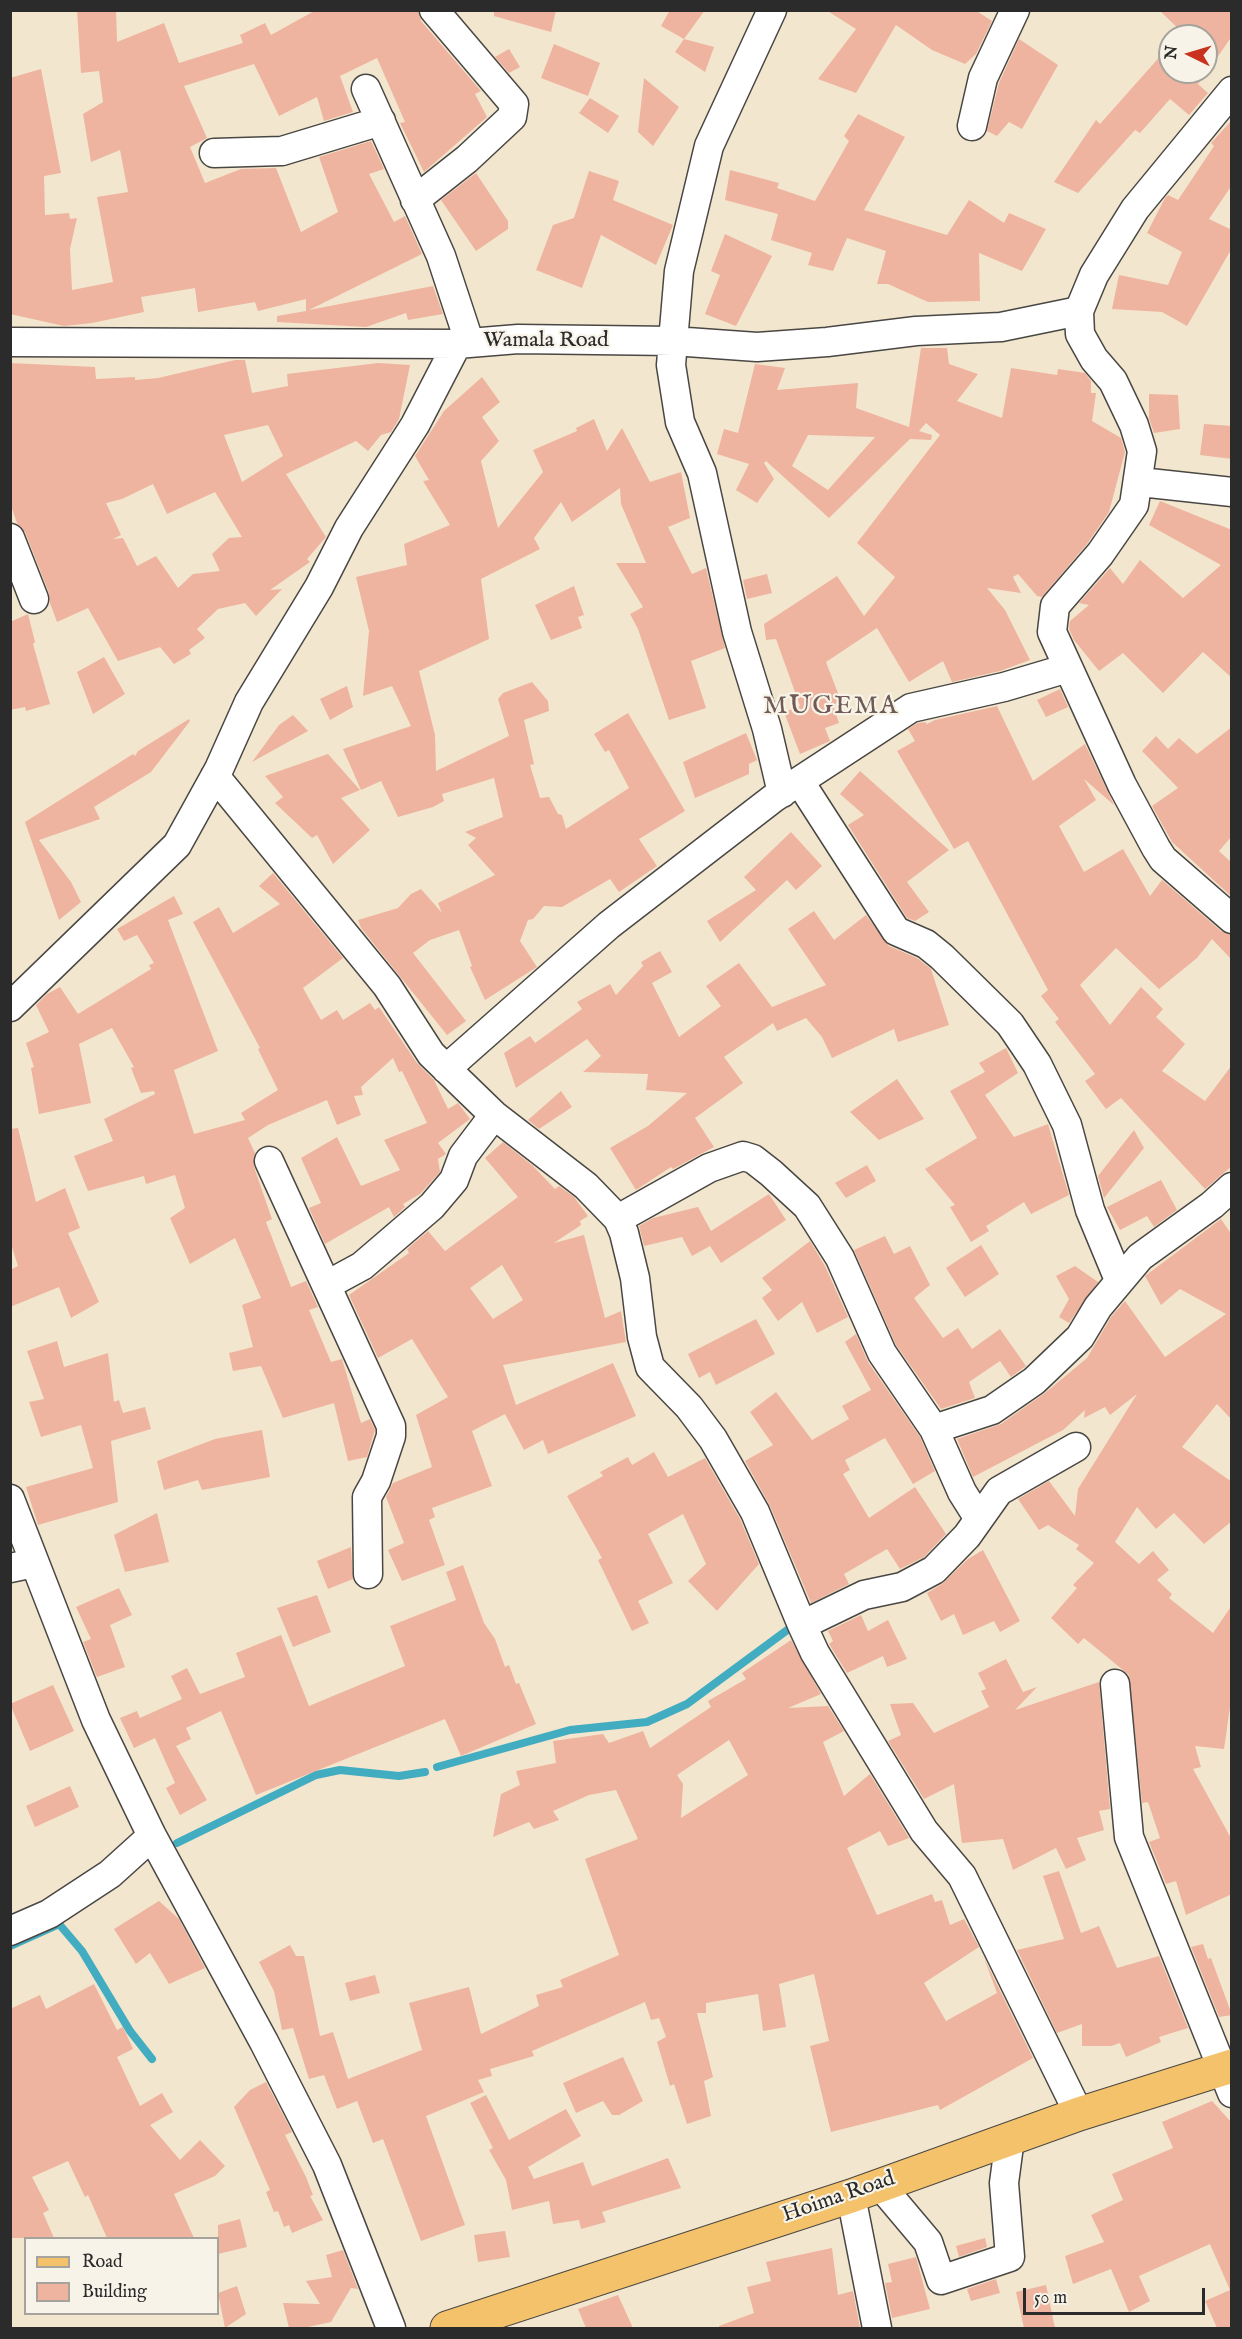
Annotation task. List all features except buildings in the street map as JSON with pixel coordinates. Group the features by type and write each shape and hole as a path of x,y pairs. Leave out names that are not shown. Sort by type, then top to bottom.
{"main road":[{"name":"Hoima Road","path":"447,2328 865,2190 1079,2114 1228,2076"}],"street":[{"path":"415,200 467,159 512,117 514,104 434,10"},
{"path":"772,10 709,146 679,271 671,365 680,422 702,473 737,632 767,729 791,787 896,932 926,944 942,957 1010,1024 1037,1064 1067,1125 1090,1210 1119,1280"},
{"path":"972,126 983,78 1015,10"},
{"path":"10,1007 177,845 215,776 249,702 319,587 348,528 415,425 463,343 441,255 366,89"},
{"path":"1232,91 1135,209 1095,274 1079,311 1080,334 1094,359 1113,381 1134,425 1142,451 1140,482 1134,505 1116,532 1055,606 1052,632 1122,785 1163,859 1232,919"},
{"path":"214,153 282,152 381,121"},
{"name":"Wamala Road","path":"10,342 673,341 757,346 827,342 916,331 1001,327 1079,311"},
{"path":"1140,482 1232,492"},
{"path":"10,538 34,599"},
{"path":"446,1069 609,925 791,787 911,708 1004,687 1068,668"},
{"path":"215,776 387,986 431,1054 494,1115 586,1186 618,1219 624,1233 635,1278 642,1337 650,1367 689,1407 713,1439 755,1512 815,1653 924,1832 962,1876 1079,2114"},
{"path":"327,1285 362,1266 432,1206 454,1180 463,1155 494,1115"},
{"path":"618,1219 709,1168 743,1156 753,1159 807,1206 840,1258 882,1353 934,1429 962,1492 979,1519"},
{"path":"268,1161 391,1426 391,1436 376,1481 367,1497 368,1575"},
{"path":"934,1429 992,1410 1034,1381 1080,1337 1119,1280 1140,1257 1232,1188"},
{"path":"802,1625 864,1595 902,1587 933,1570 951,1555 999,1491 1076,1447"},
{"path":"10,1499 22,1566 152,1836 264,2042 327,2165 391,2328"},
{"path":"1115,1684 1129,1837 1228,2076"},
{"path":"10,1931 49,1914 101,1879 152,1836"},
{"path":"865,2190 928,2242 941,2280 1010,2257 1004,2183 1010,2138"},
{"path":"865,2190 877,2328"}],"waterway":[{"path":"437,1767 570,1730 647,1722 687,1704 790,1628"},
{"path":"177,1843 316,1775 340,1770 399,1776 425,1772"},
{"path":"59,1924 82,1951 130,2031 152,2059"},
{"path":"10,1946 59,1924"}],"district":[{"name":"MUGEMA","path":"831,708"}]}
